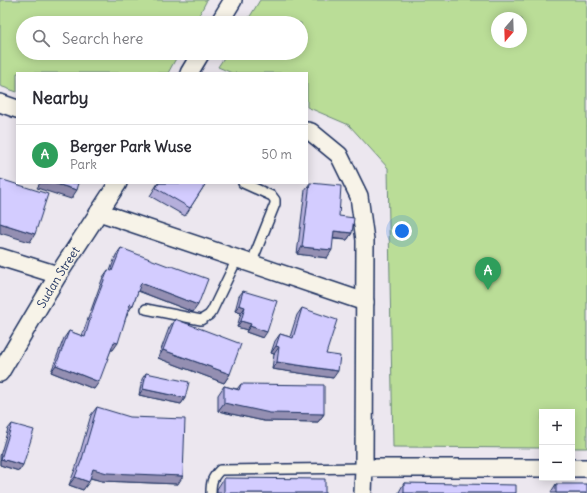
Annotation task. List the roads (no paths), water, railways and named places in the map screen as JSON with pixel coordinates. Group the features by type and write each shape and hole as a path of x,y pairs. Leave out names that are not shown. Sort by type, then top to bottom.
{"street":[{"path":"223,16 233,0"},
{"path":"190,72 197,60"},
{"path":"0,103 16,109"},
{"path":"308,130 312,132 339,155 359,196 364,240 365,302 363,493"},
{"name":"Sudan Street","path":"0,373 58,276 117,184"},
{"path":"99,212 365,302"},
{"path":"0,257 58,276"},
{"path":"364,468 539,468"},
{"path":"575,468 587,468"}],"lane":[{"path":"146,309 201,320 209,315 244,261 275,204 275,200 272,196 244,184"},
{"path":"211,493 213,476 220,470 364,468"}],"place":[{"name":"Berger Park Wuse","path":"488,290"}]}
